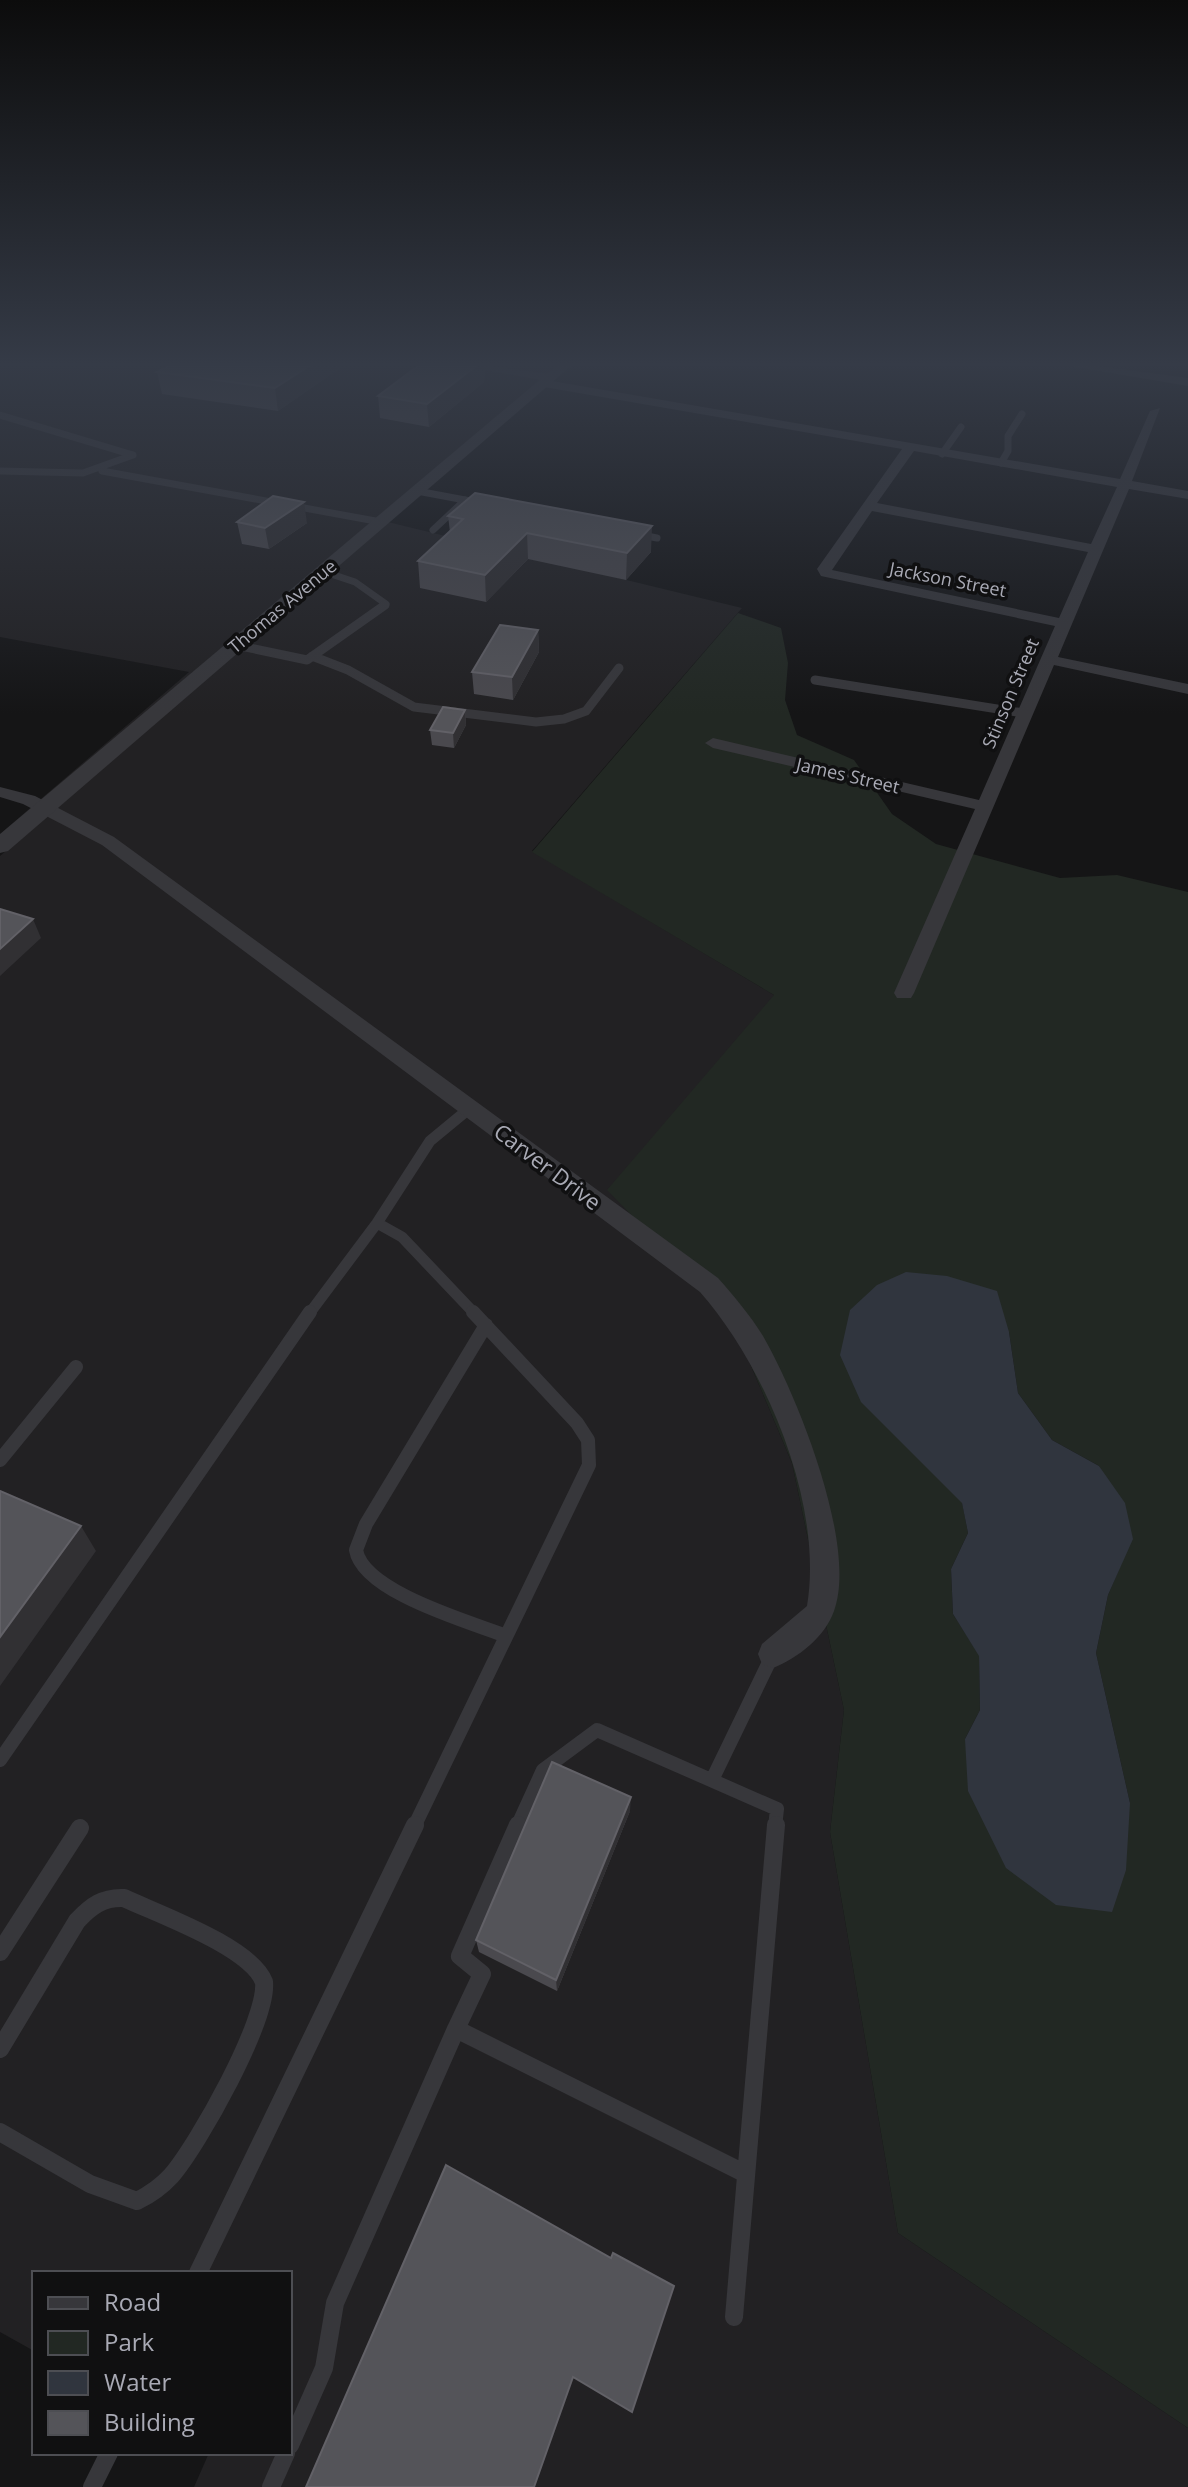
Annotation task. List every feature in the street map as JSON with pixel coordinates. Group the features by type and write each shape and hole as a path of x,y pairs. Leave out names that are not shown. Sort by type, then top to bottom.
{"street":[{"name":"Thomas Avenue","path":"0,846 427,482"},
{"path":"886,482 869,506 1095,549"},
{"path":"1114,482 1188,495"},
{"name":"Stinson Street","path":"904,993 1046,659 1125,484"},
{"name":"Jackson Street","path":"869,506 824,569 826,573 1062,623"},
{"path":"1046,659 1188,689"},
{"name":"James Street","path":"713,743 983,806"},
{"name":"Carver Drive","path":"0,792 45,808 108,841 709,1285 755,1346 773,1382 820,1523 824,1566 822,1606 814,1622 773,1654"}],"lane":[{"path":"163,482 381,522"},
{"path":"417,491 494,506"},
{"path":"433,530 465,500"},
{"path":"627,532 657,538"},
{"path":"236,645 300,661 312,656 386,604 355,582 322,571"},
{"path":"312,656 375,683 414,707 536,722 564,719 586,711 619,668"},
{"path":"815,680 1023,713"},
{"path":"0,1760 325,1291 377,1223 430,1141 470,1108"},
{"path":"199,2271 589,1465 588,1440 577,1423 402,1237 377,1223"},
{"path":"486,1325 366,1524 357,1541 356,1556 365,1571 385,1585 506,1636"},
{"path":"0,1460 76,1367"},
{"path":"712,1780 773,1654"},
{"path":"292,2440 324,2368 335,2303 482,1974 460,1956 543,1770 597,1730 777,1809 734,2317"},
{"path":"0,1952 80,1828"},
{"path":"0,2049 77,1921 90,1906 108,1896 124,1898 233,1953 256,1968 266,1987 262,2009 184,2163 157,2193 136,2201 114,2197 0,2132"},
{"path":"456,2029 746,2174"},
{"path":"92,2487 108,2455"},
{"path":"271,2487 285,2455"}],"shaded area":[{"path":"0,482 419,482 0,834 189,672 0,637"},
{"path":"388,522 742,608 532,851 774,995 730,1316 792,1463 844,1710 830,1832 898,2233 1188,2428 1188,2487 194,2487 208,2455 292,2455 292,2271 32,2271 32,2350 0,2332 0,856"}],"green space":[{"path":"738,613 781,628 788,663 785,700 797,735 854,760 892,814 936,844 1060,878 1117,875 1188,892 1188,2428 898,2233 830,1832 844,1710 792,1463 730,1316 607,1190 774,995 532,852","holes":["1009,1332 1018,1393 1052,1440 1099,1466 1132,1539 1108,1595 1096,1653 1130,1803 965,1739 980,1710 979,1655 953,1614 951,1569 968,1533 962,1502"]}],"water":[{"path":"906,1272 947,1276 997,1291 1009,1332 1018,1393 1052,1440 1099,1466 1125,1503 1133,1539 1108,1595 1096,1653 1130,1803 1126,1870 1112,1912 1056,1905 1006,1868 968,1791 965,1739 980,1710 979,1656 953,1614 951,1569 968,1533 962,1503 861,1402 840,1355 850,1310 877,1285"}],"building":[{"path":"475,493 652,526 627,553 527,533 485,575 418,561 463,519 448,516"},
{"path":"273,496 304,502 265,528 237,522"},
{"path":"500,625 538,630 512,677 472,672"},
{"path":"443,707 465,710 453,733 430,730"},
{"path":"0,909 33,919 0,949"},
{"path":"0,1491 81,1526 0,1637"},
{"path":"552,1762 631,1797 556,1980 476,1940"},
{"path":"446,2165 611,2258 613,2253 674,2286 632,2412 573,2377 534,2487 306,2487"}]}
